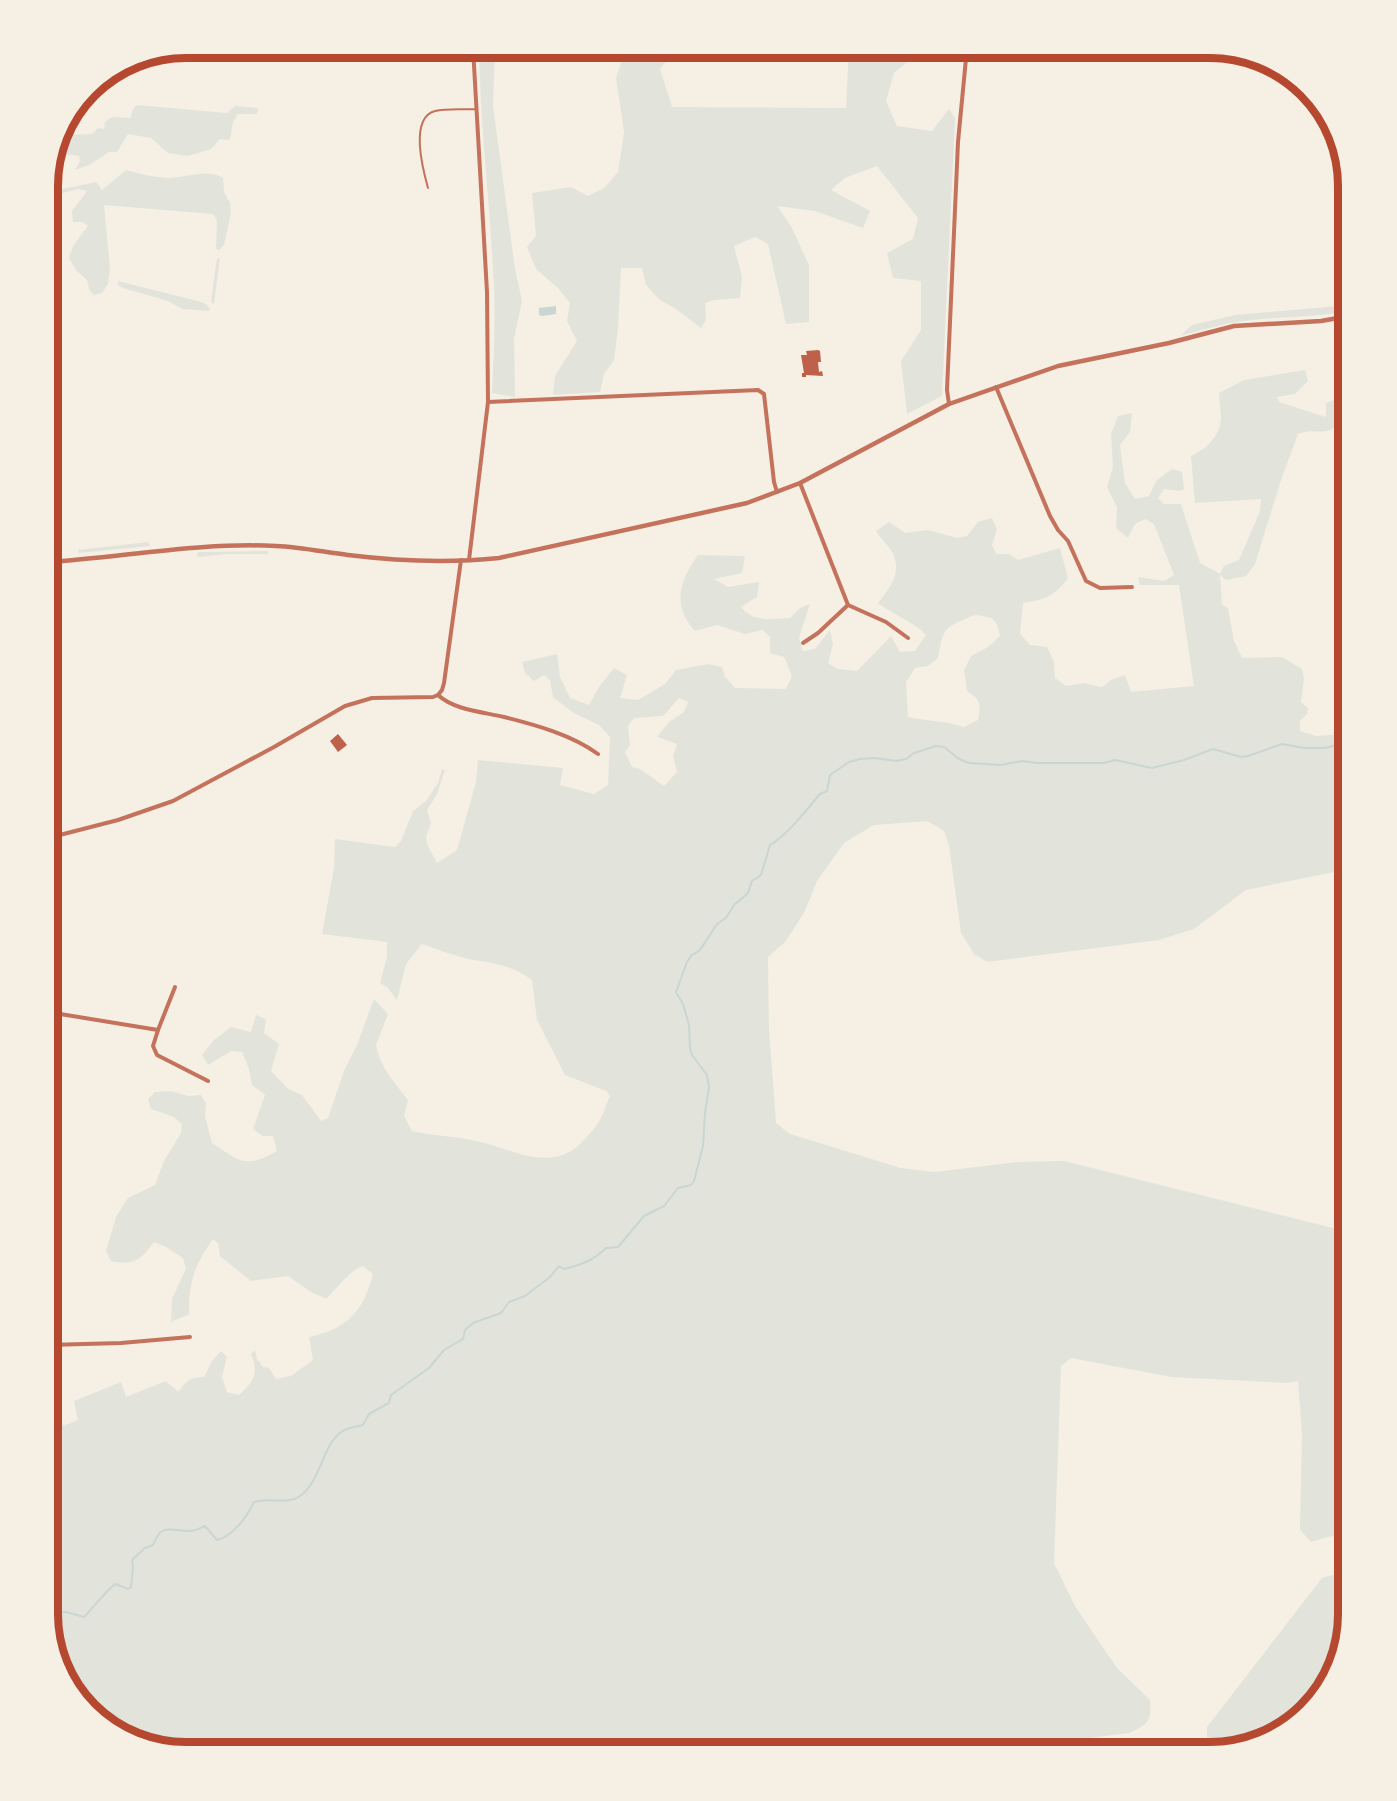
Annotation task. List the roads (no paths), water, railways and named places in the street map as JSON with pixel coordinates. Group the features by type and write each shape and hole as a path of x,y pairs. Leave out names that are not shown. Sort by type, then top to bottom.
{"street":[{"path":"469,560 488,402 487,292 474,58"},
{"path":"949,404 946,390 958,142 966,59"},
{"path":"59,561 181,548 235,546 276,546 377,557 461,560 499,558 747,503 800,483 949,404 1058,366 1169,343 1234,326 1338,318"},
{"path":"996,387 1050,516 1068,541 1086,581 1100,588 1132,587"},
{"path":"488,402 758,390 764,394 777,492"},
{"path":"800,483 848,605 886,622 908,638"},
{"path":"59,836 118,820 173,801 274,747 331,713 352,704 372,698 424,699 438,695 444,683 461,560"},
{"path":"803,643 818,633 848,605"},
{"path":"438,695 451,704 511,718 548,730 585,745 598,754"},
{"path":"175,987 153,1046 158,1055 208,1081"},
{"path":"58,1014 158,1030"},
{"path":"58,1346 190,1337"}],"lane":[{"path":"428,188 421,165 420,126 424,118 433,111 477,109"}],"waterway":[{"path":"58,1612 66,1612 84,1617 116,1584 128,1589 131,1587 132,1560 145,1548 153,1545 163,1530 192,1531 205,1526 217,1540 229,1534 239,1525 254,1502 284,1501 300,1496 313,1482 335,1438 343,1431 363,1425 369,1414 389,1403 391,1395 429,1368 444,1350 463,1339 465,1330 473,1323 501,1313 509,1302 525,1296 550,1277 559,1266 564,1269 576,1266 592,1259 606,1248 618,1247 644,1216 664,1206 678,1188 691,1185 703,1146 709,1087 707,1075 692,1055 689,1025 683,1004 676,992 687,962 700,950 717,924 726,918 734,905 748,893 752,881 761,875 770,845 790,829 820,794 827,791 830,775 849,762 875,758 896,761 936,746 944,747 959,759 969,763 1000,765 1022,761 1104,763 1115,760 1152,768 1184,760 1213,749 1241,757 1282,744 1304,748 1325,748 1338,745"}]}
